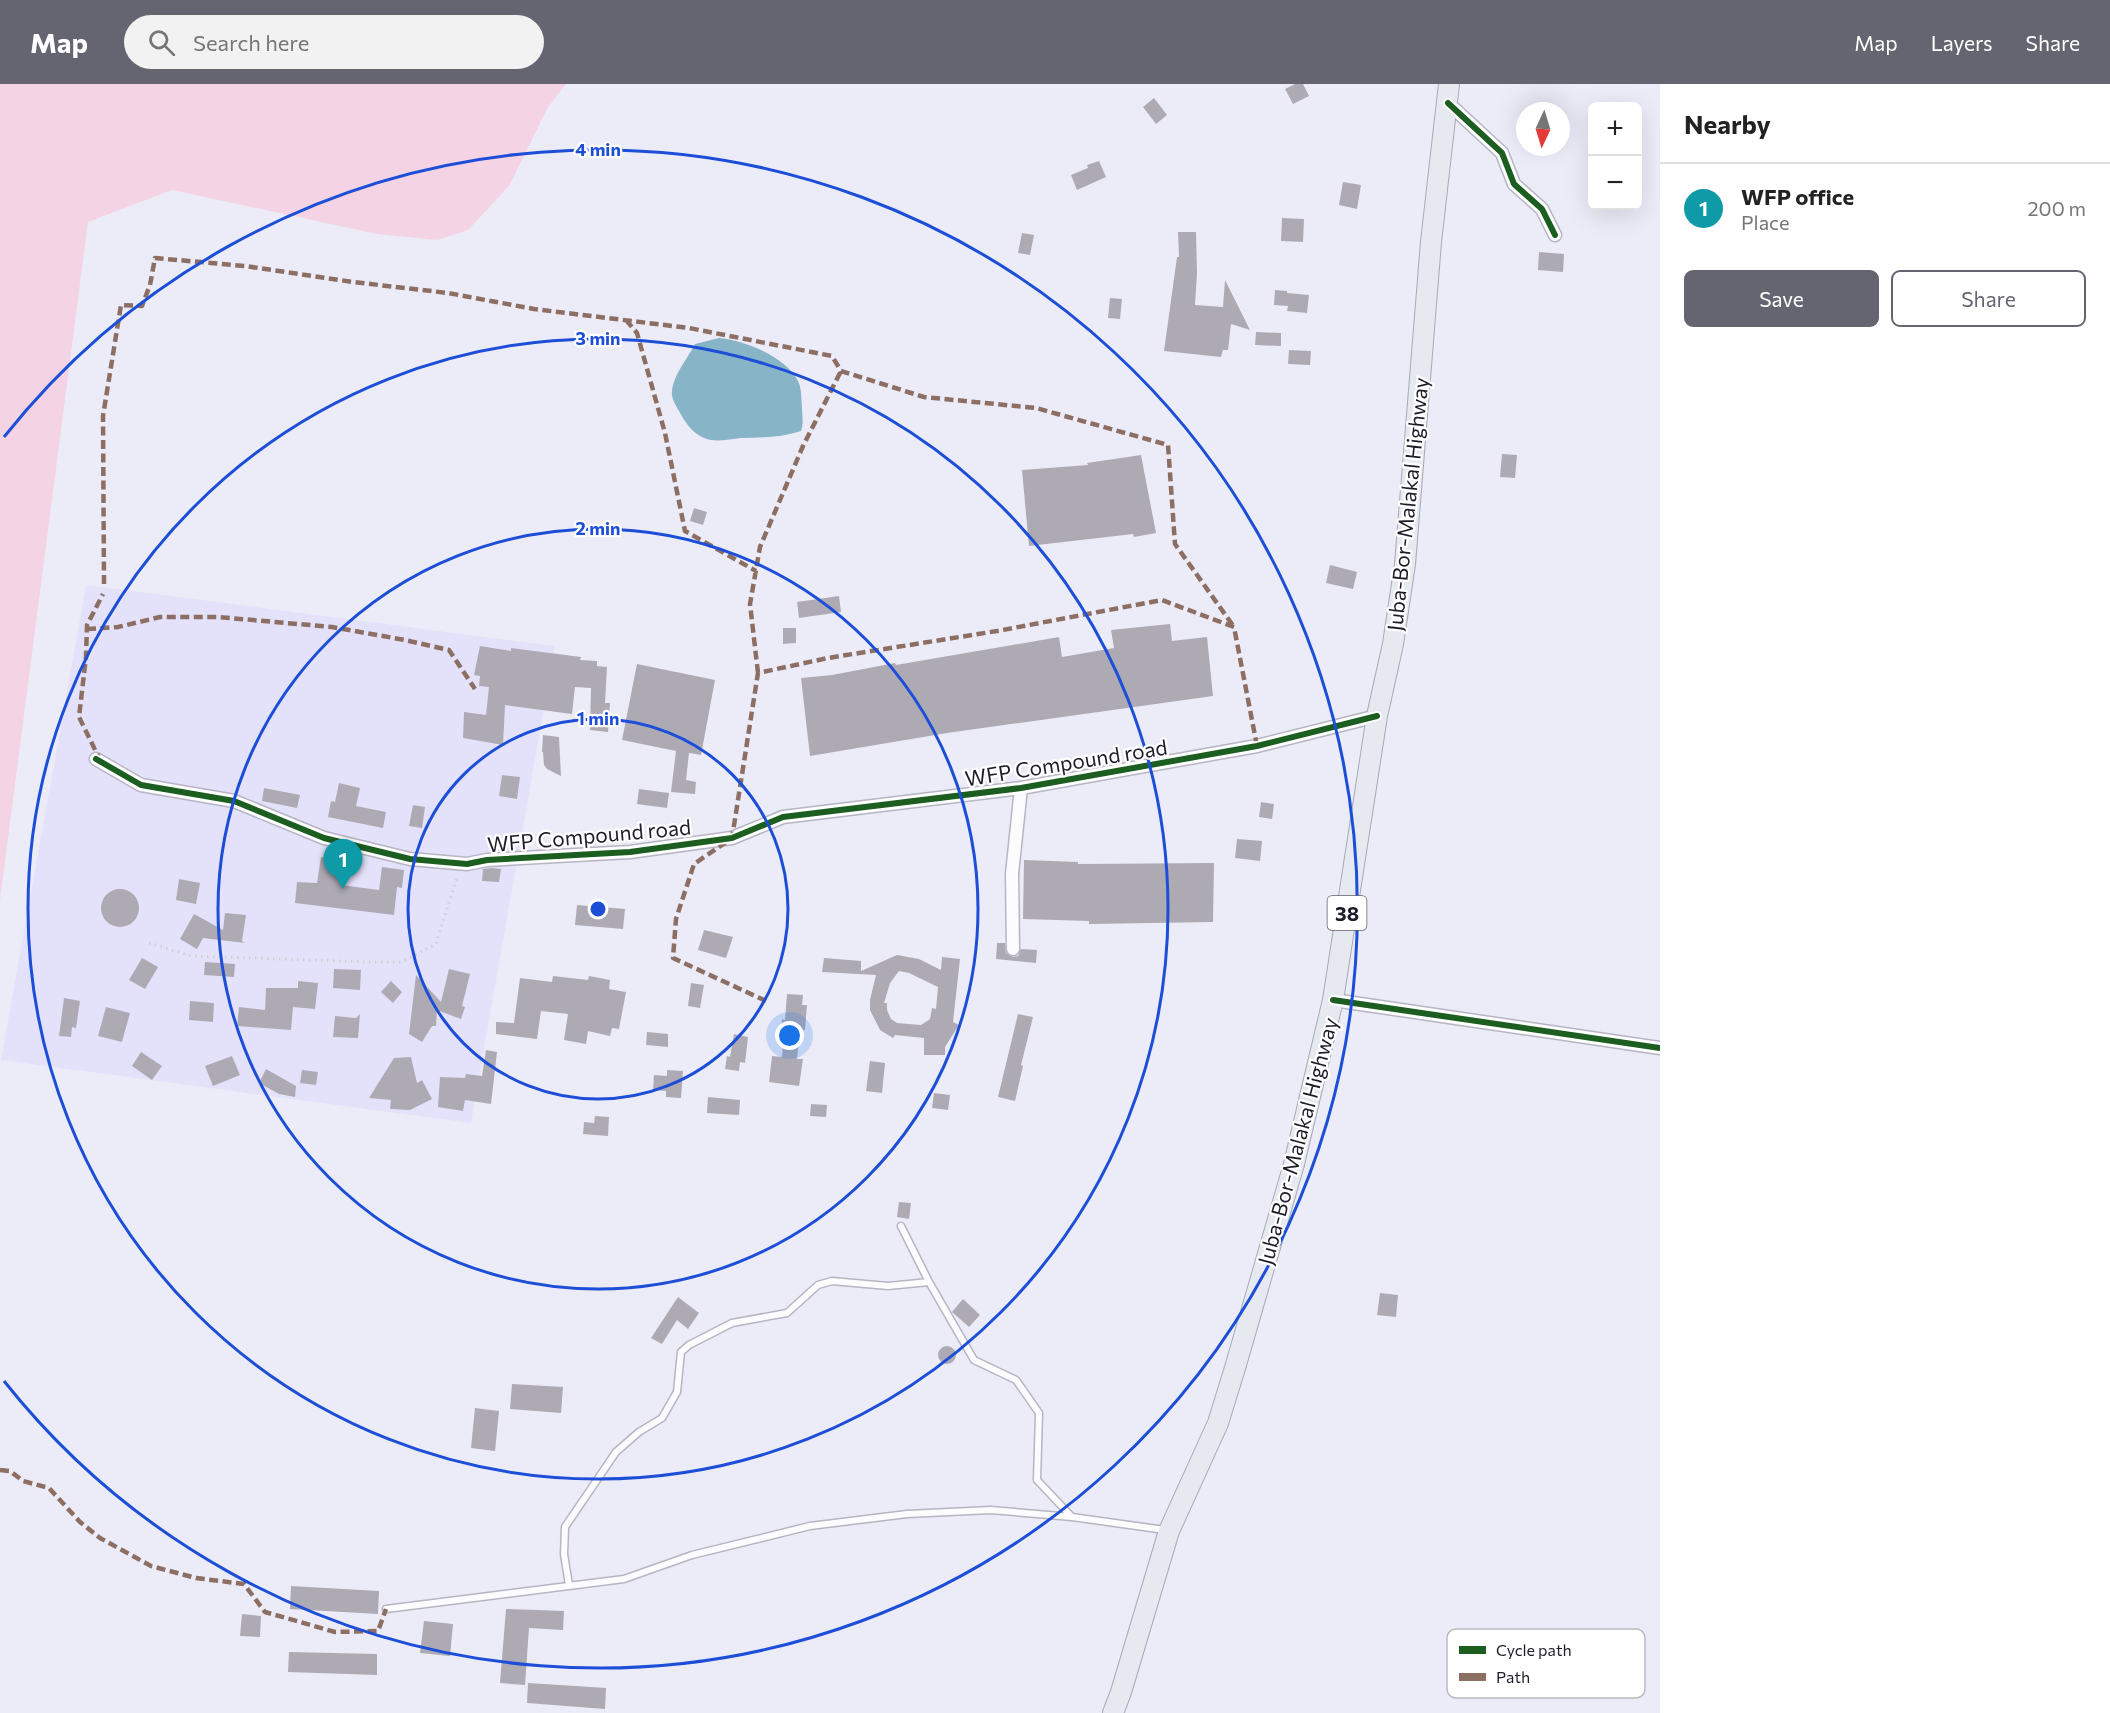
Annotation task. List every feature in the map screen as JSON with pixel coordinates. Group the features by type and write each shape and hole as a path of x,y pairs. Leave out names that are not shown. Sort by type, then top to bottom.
{"main road":[{"name":"Juba-Bor-Malakal Highway","path":"1113,1713 1169,1531 1221,1412 1293,1164 1333,1000 1377,716 1393,644 1405,564 1431,242 1448,93"}],"street":[{"path":"1448,93 1502,153 1514,184 1542,209 1555,235"},
{"name":"WFP Compound road","path":"96,759 141,785 234,801 324,838 410,859 467,864 488,860 630,852 732,838 783,817 1021,788 1257,746 1377,716"},
{"path":"1013,949 1012,874 1021,788"},
{"path":"1333,1000 1660,1048"}],"lane":[{"path":"901,1226 929,1282 974,1360 1016,1380 1039,1413 1037,1480 1072,1517"},
{"path":"570,1585 564,1554 565,1527 616,1452 639,1432 662,1418 677,1392 681,1352 689,1345 732,1323 787,1312 818,1285 832,1281 888,1286 929,1282"},
{"path":"386,1609 624,1579 692,1555 810,1526 907,1514 991,1510 1072,1517 1169,1531"}],"path":[{"path":"149,943 191,956 402,962 436,944 455,883 467,864"}],"shaded area":[{"path":"0,84 566,84 548,107 509,186 468,230 438,240 377,234 172,190 88,222 0,900"},
{"path":"719,338 740,342 763,351 792,372 801,391 803,420 801,431 778,436 718,440 704,438 689,427 674,401 673,384 695,344"},
{"path":"86,585 555,646 471,1123 1,1060"}],"building":[{"path":"1295,84 1303,84 1309,96 1293,104 1285,89"},
{"path":"1154,98 1167,115 1156,124 1143,107"},
{"path":"1099,161 1106,177 1077,190 1071,175"},
{"path":"1343,182 1361,185 1357,209 1339,205"},
{"path":"1282,218 1304,219 1303,242 1281,241"},
{"path":"1178,232 1196,232 1195,305 1223,307 1225,280 1250,330 1231,324 1228,350 1223,350 1221,357 1164,351 1177,257 1179,257"},
{"path":"1022,233 1034,235 1030,255 1018,253"},
{"path":"1539,252 1564,254 1563,272 1538,270"},
{"path":"1275,290 1309,295 1307,313 1287,311 1288,306 1274,305"},
{"path":"1110,298 1122,299 1120,319 1108,318"},
{"path":"1256,332 1281,333 1281,346 1255,345"},
{"path":"1289,350 1311,351 1310,365 1288,364"},
{"path":"1502,454 1517,455 1515,478 1500,477"},
{"path":"1141,455 1156,533 1029,546 1022,470 1088,465 1087,463"},
{"path":"694,508 707,512 703,525 690,521"},
{"path":"1330,565 1357,572 1353,589 1326,583"},
{"path":"839,596 841,612 799,618 797,602"},
{"path":"1170,624 1172,641 1207,637 1213,696 947,733 810,756 801,678 832,675 895,663 896,665 1059,637 1062,657 1114,648 1111,630"},
{"path":"783,628 796,628 796,643 783,644"},
{"path":"480,646 581,657 580,660 597,661 597,666 607,667 605,703 610,703 608,732 590,730 591,688 575,687 572,714 505,705 503,745 463,738 464,712 486,715 489,687 479,686 480,676 474,675"},
{"path":"637,664 715,680 701,755 689,753 686,780 696,782 695,794 671,792 676,751 622,740"},
{"path":"543,735 559,737 561,776 544,765"},
{"path":"502,775 520,777 517,799 499,796"},
{"path":"339,783 360,788 356,806 386,812 383,828 328,817 331,801 335,802"},
{"path":"264,788 300,795 297,808 262,801"},
{"path":"639,789 669,793 667,808 637,804"},
{"path":"1261,802 1274,804 1272,819 1259,817"},
{"path":"413,805 425,807 422,828 409,826"},
{"path":"1237,839 1262,841 1260,861 1235,858"},
{"path":"321,857 344,860 341,885 379,890 382,867 404,870 402,888 397,887 394,915 295,903 297,882 317,883"},
{"path":"1024,860 1078,862 1078,864 1214,863 1213,922 1089,924 1089,921 1023,919"},
{"path":"483,869 501,869 499,882 482,881"},
{"path":"179,879 200,883 196,904 176,900"},
{"path":"120,889 134,894 139,908 134,922 120,927 106,922 101,908 106,894"},
{"path":"577,905 625,909 623,929 575,925"},
{"path":"225,913 246,915 242,941 245,943 203,938 197,949 180,939 194,914 223,930"},
{"path":"704,930 733,937 726,958 698,950"},
{"path":"997,943 1005,943 1006,953 1013,957 1018,956 1021,949 1037,950 1036,963 996,959"},
{"path":"897,955 919,959 941,970 942,957 960,959 953,1022 959,1025 945,1047 945,1055 924,1055 924,1038 895,1035 893,1038 880,1030 870,1010 876,975 822,972 824,958 861,961 861,971","holes":["899,971 909,973 938,987 936,1009 932,1008 930,1019 921,1025 897,1023 891,1019 887,1003 884,1003 890,983"]},
{"path":"142,958 158,967 145,989 129,980"},
{"path":"205,962 235,964 234,977 204,975"},
{"path":"334,969 361,970 360,990 333,988"},
{"path":"449,969 470,974 461,1019 437,1010 436,1026 432,1026 422,1042 409,1034 416,975 441,1002"},
{"path":"553,976 588,980 589,976 610,980 609,989 626,992 619,1029 612,1028 610,1036 588,1031 586,1044 564,1040 568,1014 541,1011 537,1039 496,1034 496,1022 514,1023 520,978 552,982"},
{"path":"298,981 318,983 315,1009 293,1007 291,1030 237,1026 239,1007 265,1010 266,988 298,988"},
{"path":"391,981 402,992 393,1003 381,992"},
{"path":"691,983 704,985 700,1008 688,1006"},
{"path":"787,994 803,995 802,1005 807,1005 805,1030 800,1030 797,1059 803,1059 799,1086 769,1082 772,1056 782,1057 784,1032 781,1032 782,1019 785,1020"},
{"path":"64,998 80,1001 76,1028 72,1027 71,1037 59,1036"},
{"path":"190,1001 214,1003 213,1022 189,1020"},
{"path":"106,1007 130,1013 122,1042 98,1036"},
{"path":"360,1014 358,1038 333,1037 335,1016 356,1018"},
{"path":"1018,1014 1033,1017 1015,1101 998,1097"},
{"path":"647,1032 668,1034 668,1047 646,1045"},
{"path":"734,1034 748,1037 745,1063 740,1062 739,1071 725,1069 727,1056 730,1057"},
{"path":"486,1050 497,1052 491,1104 465,1100 463,1111 438,1107 440,1077 465,1078 466,1074 482,1076"},
{"path":"141,1052 162,1066 152,1080 132,1066"},
{"path":"232,1056 240,1075 213,1086 205,1066"},
{"path":"411,1057 417,1083 422,1080 432,1099 410,1110 390,1109 391,1100 369,1098 394,1058"},
{"path":"870,1061 885,1063 882,1093 866,1091"},
{"path":"266,1069 296,1086 295,1097 279,1094 259,1083"},
{"path":"302,1070 318,1072 316,1085 300,1083"},
{"path":"667,1070 683,1071 681,1098 666,1097 666,1091 653,1090 654,1075 667,1076"},
{"path":"934,1093 950,1095 948,1110 932,1108"},
{"path":"708,1097 740,1100 739,1115 707,1113"},
{"path":"811,1104 827,1105 826,1117 810,1116"},
{"path":"595,1116 609,1117 608,1136 583,1134 584,1122 594,1123"},
{"path":"899,1202 911,1203 909,1219 897,1217"},
{"path":"1380,1293 1398,1295 1396,1317 1377,1315"},
{"path":"678,1297 699,1313 688,1329 677,1320 662,1344 651,1338"},
{"path":"963,1299 980,1315 969,1327 952,1312"},
{"path":"947,1346 953,1349 956,1355 953,1361 947,1364 941,1361 938,1355 941,1349"},
{"path":"512,1384 563,1387 561,1413 510,1409"},
{"path":"475,1408 499,1411 495,1451 471,1448"},
{"path":"291,1586 379,1591 378,1614 290,1609"},
{"path":"506,1609 564,1611 563,1630 529,1628 525,1685 500,1683"},
{"path":"242,1614 261,1616 260,1637 240,1636"},
{"path":"424,1621 453,1624 450,1656 420,1653"},
{"path":"289,1652 377,1654 377,1675 288,1672"},
{"path":"528,1683 606,1688 605,1709 527,1703"}],"marked path":[{"path":"104,584 103,416 121,305 142,306 150,285 155,258 245,266 448,293 534,309 689,328 832,356 841,371 924,397 1036,408 1168,445 1175,544 1234,627"},
{"path":"626,320 637,333 665,433 685,531 756,571"},
{"path":"758,673 750,604 760,547 803,446 841,371"},
{"path":"101,762 79,717 87,625 103,594"},
{"path":"766,1001 673,958 676,919 694,864 732,838 758,673 828,658 997,631 1162,600 1234,627 1257,746"},
{"path":"87,629 118,627 160,617 218,617 332,627 449,650 475,689"},
{"path":"0,1470 10,1471 23,1481 49,1488 80,1522 100,1538 151,1566 196,1578 244,1584 265,1612 335,1632 378,1631 386,1609"}],"cycle path":[{"path":"1448,103 1502,153 1514,184 1542,209 1555,235"},
{"path":"96,759 141,785 234,801 324,838 410,859 467,864 487,860 630,852 732,838 783,817 1021,788 1257,746 1377,716"},
{"path":"1333,1000 1660,1048"}],"place":[{"name":"WFP office","path":"343,889"}]}
